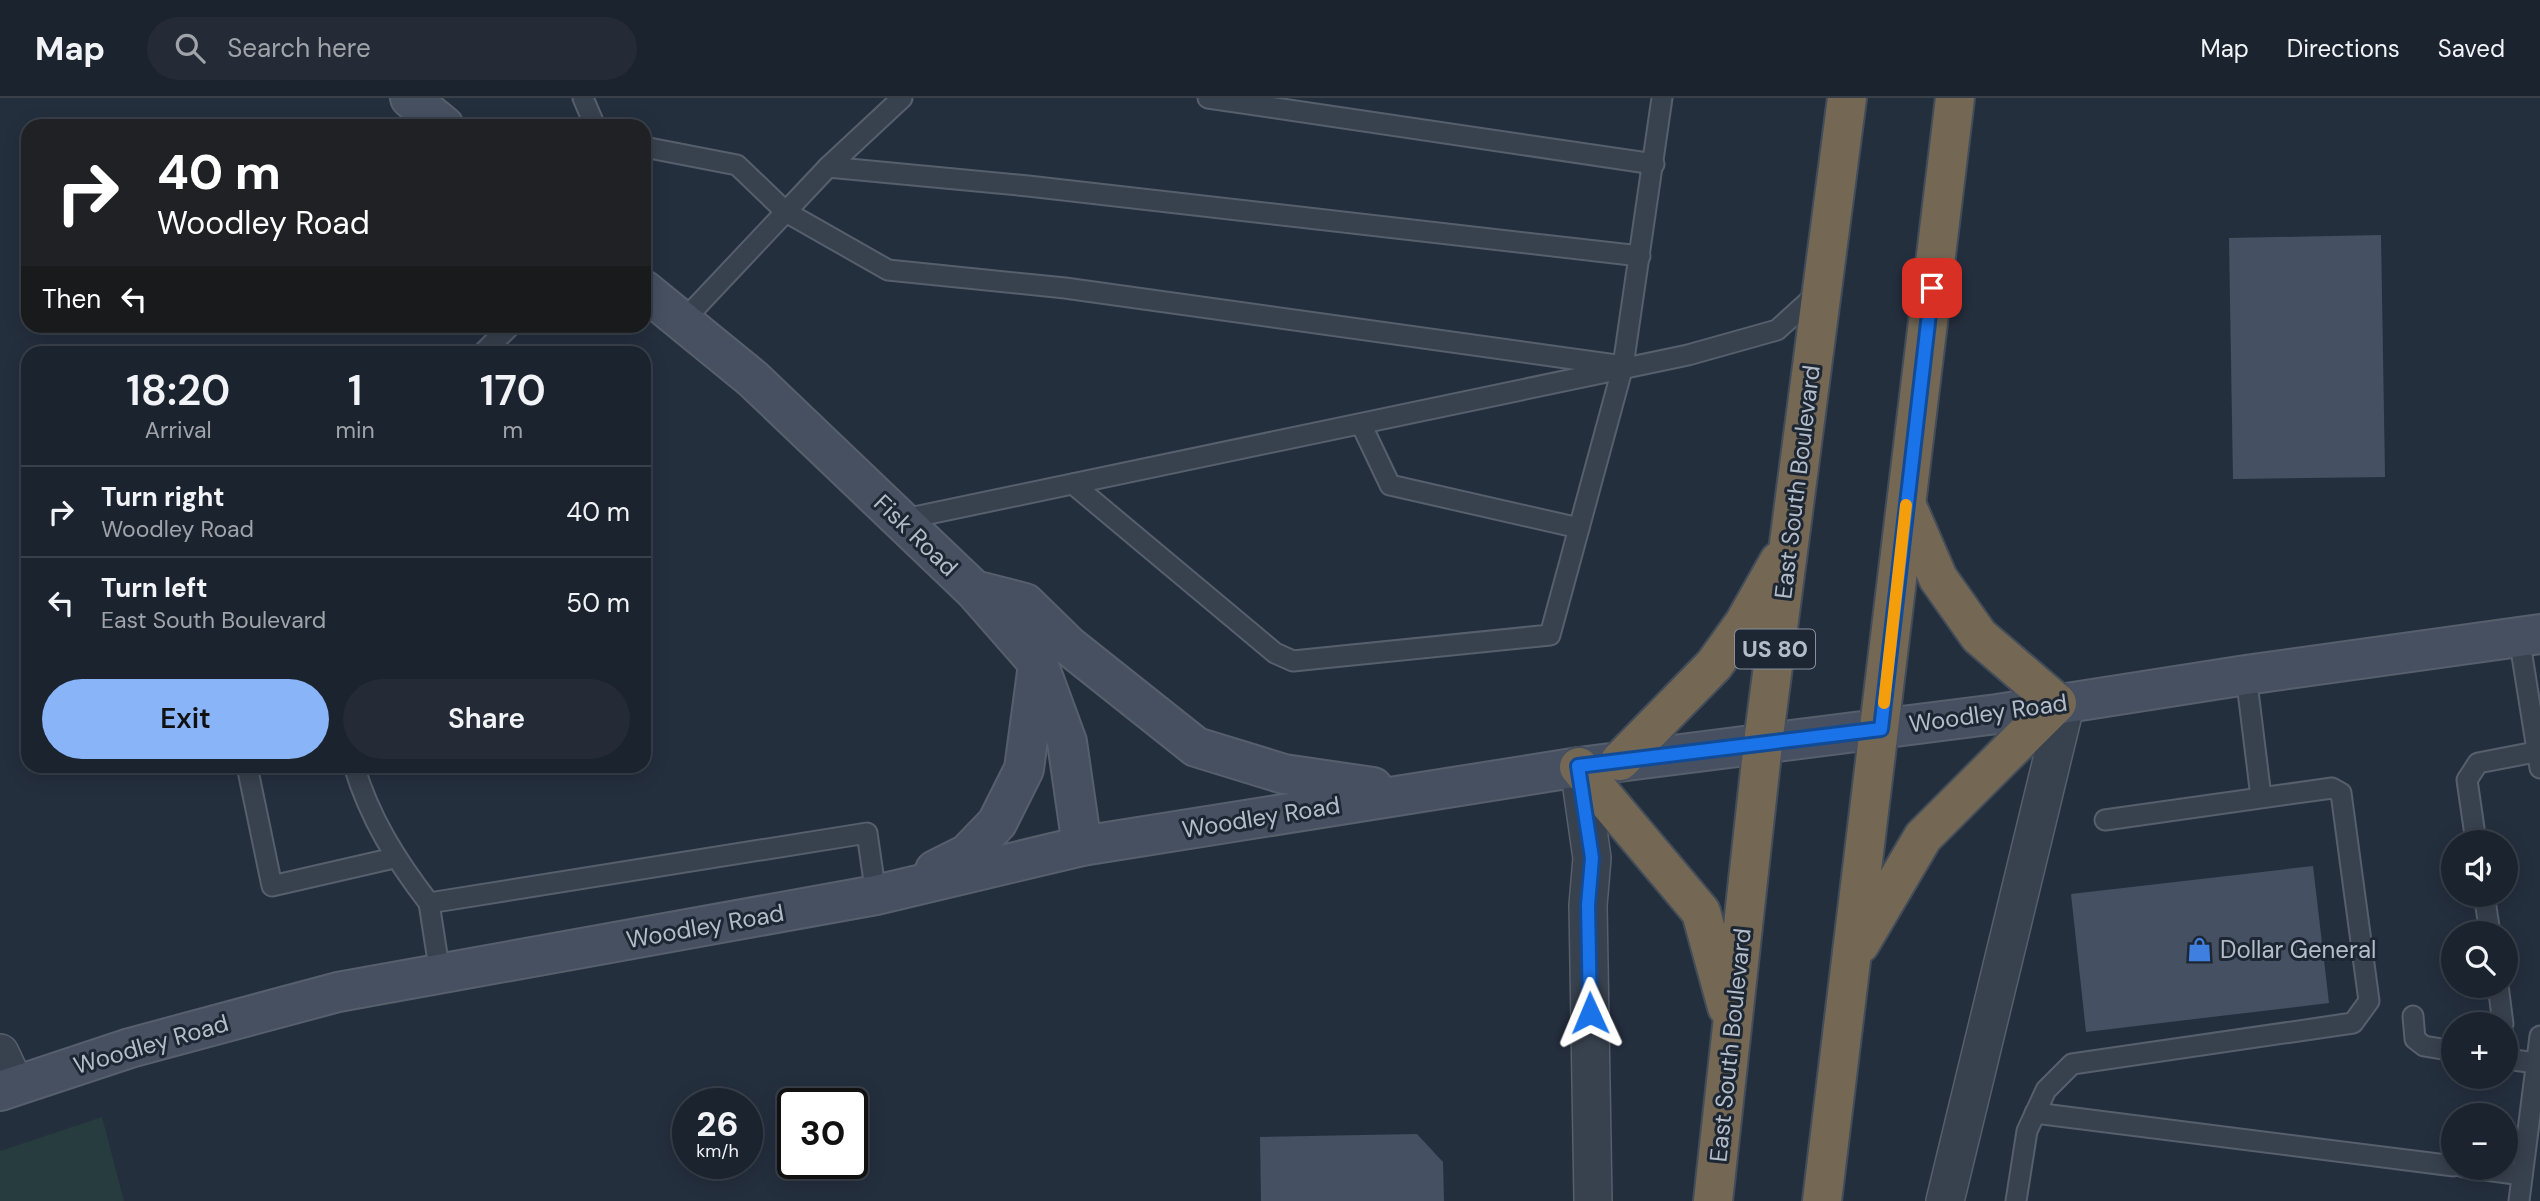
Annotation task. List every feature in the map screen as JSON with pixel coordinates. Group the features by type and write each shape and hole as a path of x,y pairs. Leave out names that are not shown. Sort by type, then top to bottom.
{"highway":[{"name":"East South Boulevard","path":"1713,1201 1763,743 1847,98"},
{"path":"1822,1201 1955,98"},
{"path":"1852,958 1923,837 2062,703 1979,636 1938,578 1906,505"},
{"path":"1620,761 1714,665 1744,623 1789,544"},
{"path":"1578,766 1701,912 1732,1028"}],"main road":[{"path":"410,98 436,119"},
{"name":"Fisk Road","path":"651,296 753,379 974,590 1038,663 1067,742 1082,846"},
{"path":"974,590 1025,603 1069,646 1196,747 1284,774 1410,792"},
{"name":"Woodley Road","path":"5,1076 130,1048 338,992 882,894 1082,846 1578,766 1997,714 2246,675 2530,636"},
{"path":"882,894 967,855 997,823 1024,769 1038,663"}],"street":[{"path":"1945,1201 2062,703"},
{"path":"1578,766 1592,858 1588,905 1593,1201"}],"lane":[{"path":"583,98 592,119"},
{"path":"682,322 828,167 902,98"},
{"path":"1208,98 1654,164"},
{"path":"1073,484 1275,653 1293,661 1550,635 1623,366 1662,98"},
{"path":"651,148 737,165 786,212 888,270 1065,288 1623,366"},
{"path":"828,167 1028,186 1640,256"},
{"path":"900,520 1361,424 1623,366 1688,355 1777,330 1822,289"},
{"path":"490,346 503,333"},
{"path":"1361,424 1390,485 1579,528"},
{"path":"2474,830 2467,780 2478,762 2539,756 2530,636"},
{"path":"2246,675 2262,797"},
{"path":"248,773 272,886 394,858"},
{"path":"356,773 362,795 394,858 429,903 440,974"},
{"path":"2015,1201 2027,1131 2046,1090 2072,1064 2353,1023 2369,1001 2341,793 2332,788 2105,820"},
{"path":"429,903 867,833 882,894"},
{"path":"2413,1016 2415,1040 2424,1046 2441,1049"},
{"path":"2519,1201 2540,1036"},
{"path":"2518,1057 2536,1063"},
{"path":"2035,1113 2441,1164"},
{"path":"2518,1174 2522,1175"}],"green space":[{"path":"102,1117 124,1201 0,1201 0,1151"}],"building":[{"path":"2381,235 2385,477 2233,479 2229,238"},
{"name":"Dollar General","path":"2313,866 2329,1003 2086,1032 2071,894"},
{"path":"1417,1134 1443,1162 1444,1201 1261,1201 1260,1137"}],"slow traffic":[{"path":"1884,703 1906,505"}],"place":[{"name":"Dollar General","path":"2200,949"}],"route":[{"path":"1590,1013 1588,905 1592,858 1578,766 1881,729 1932,288"}]}
